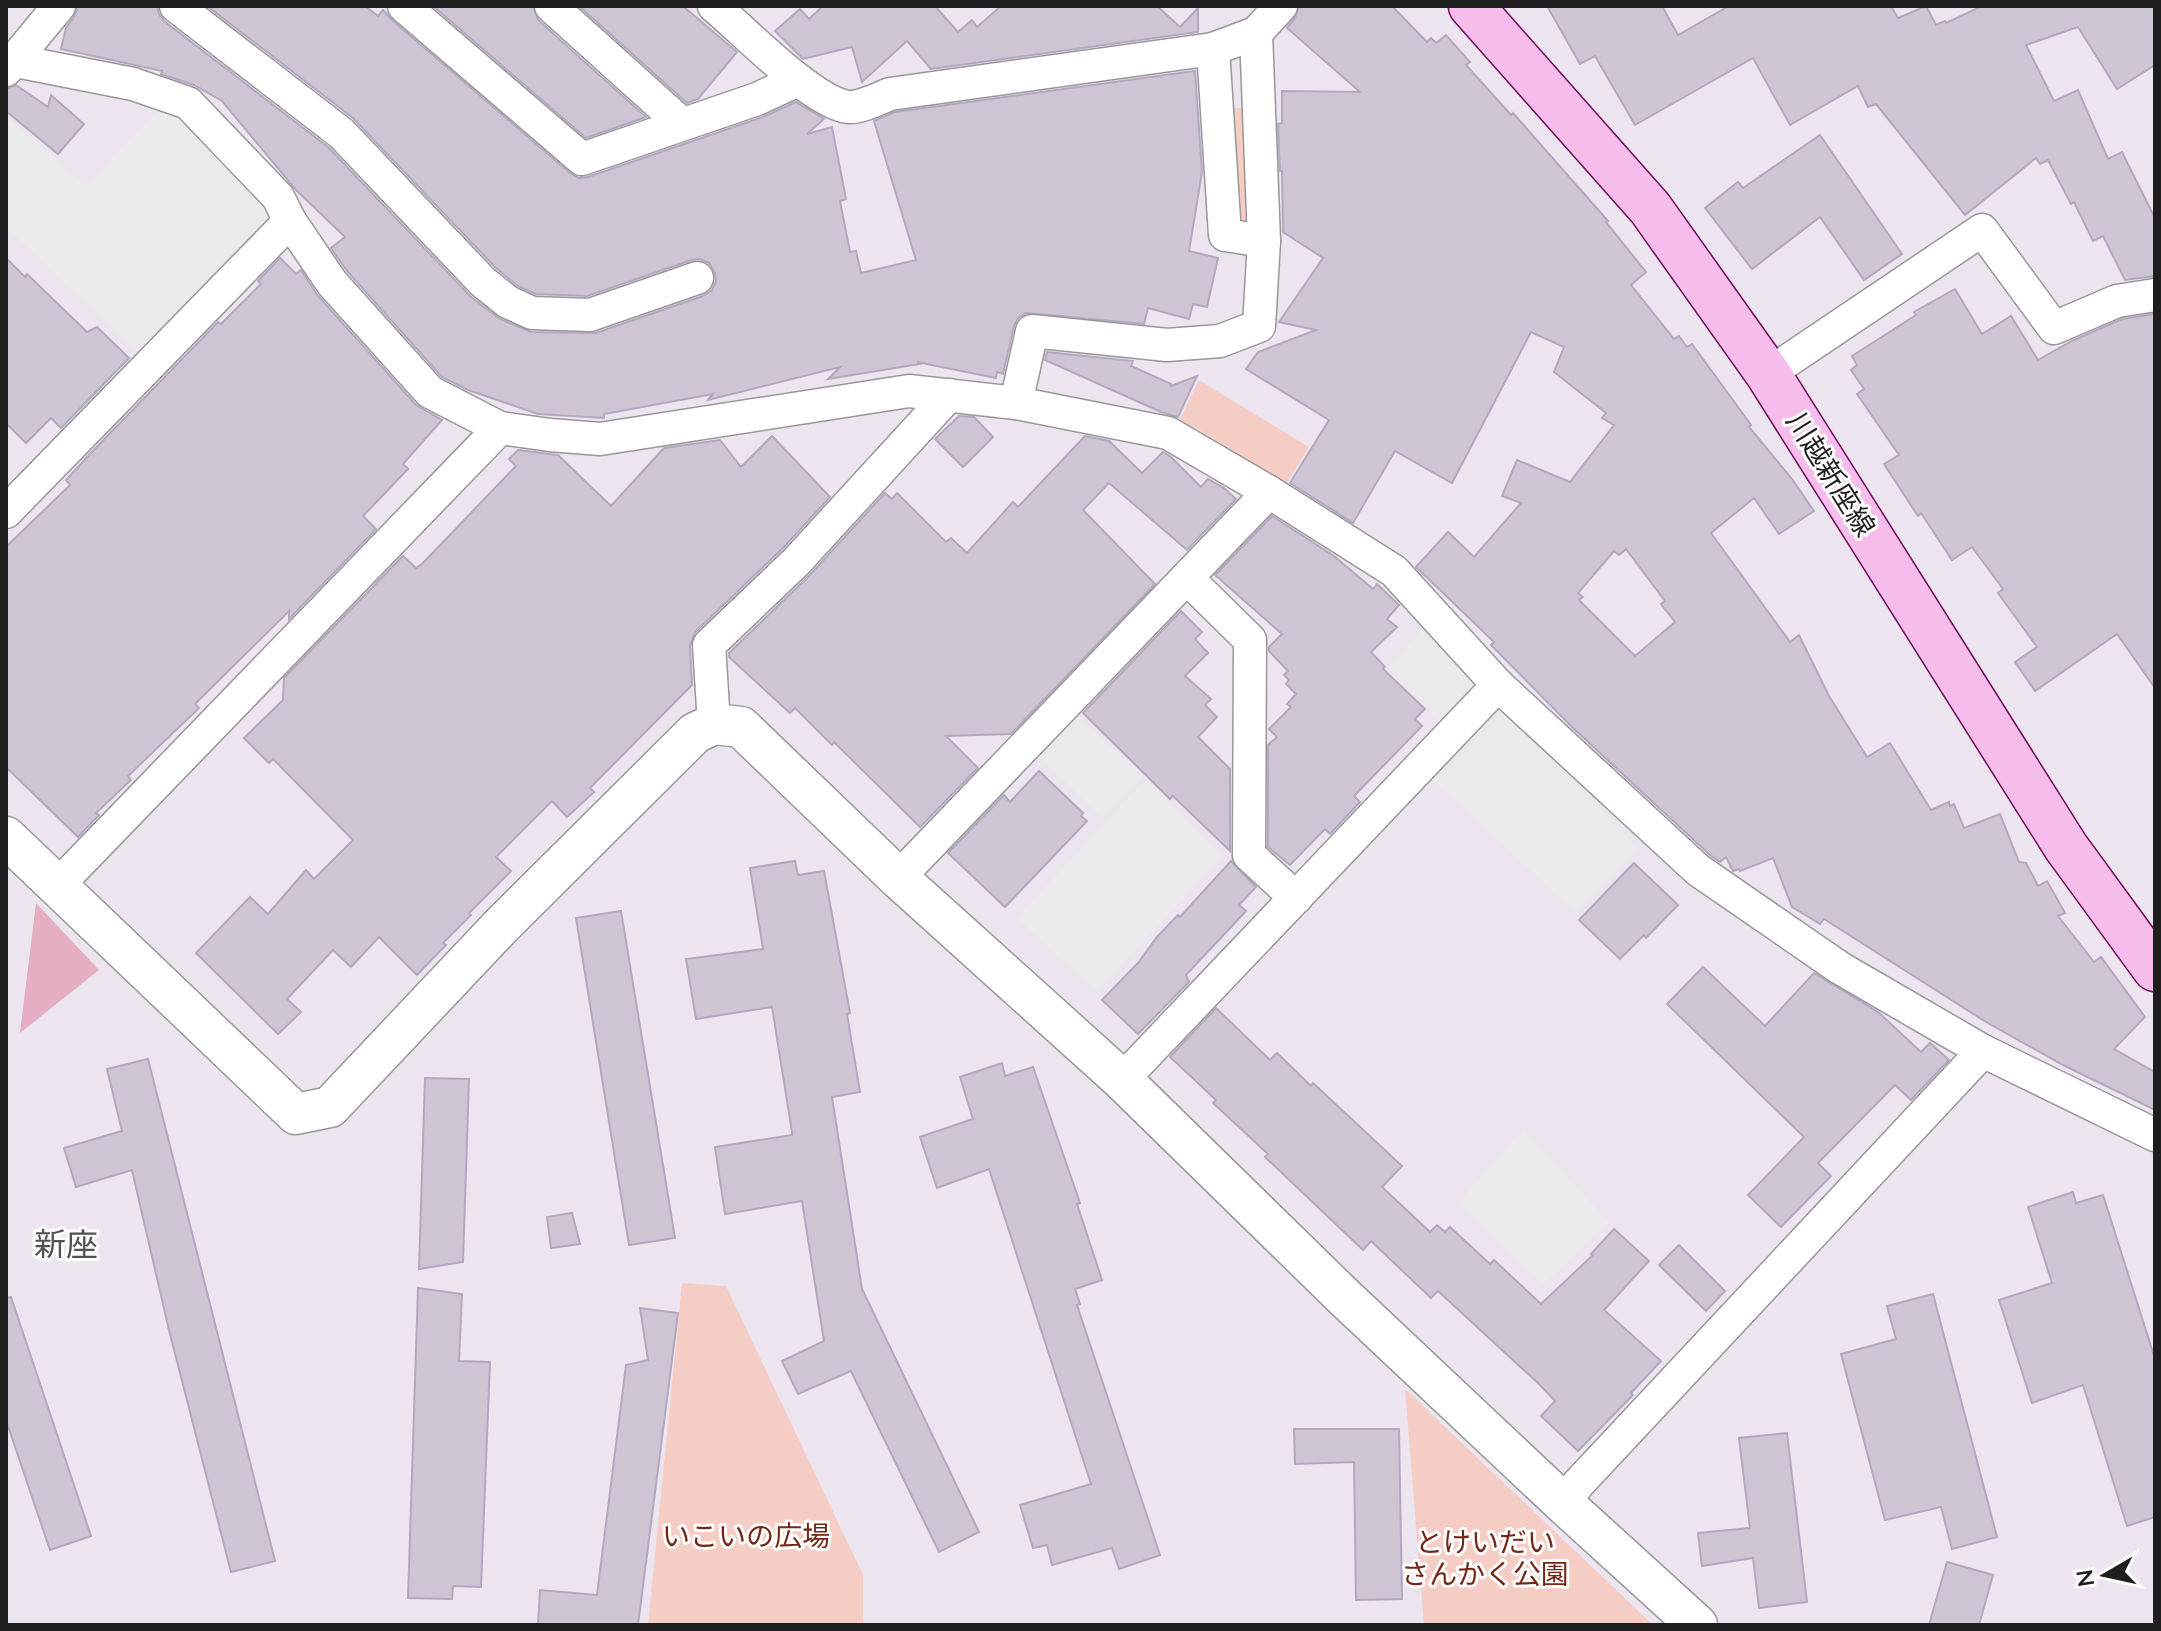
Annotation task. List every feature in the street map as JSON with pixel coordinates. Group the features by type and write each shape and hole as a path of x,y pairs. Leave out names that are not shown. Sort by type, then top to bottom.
{"main road":[{"name":"川越新座線","path":"1471,6 1650,208 1768,374 2058,835 2155,969"}],"street":[{"path":"9,63 59,6"},
{"path":"176,6 341,133 483,282 508,302 532,313 590,315 697,278"},
{"path":"404,6 582,159 757,99 798,80"},
{"path":"551,6 682,124"},
{"path":"714,6 798,80 836,103 851,108 890,94 1213,49 1256,33 1281,6"},
{"path":"1016,403 1032,331 1167,345 1220,341 1259,326 1264,241 1256,33"},
{"path":"1213,49 1225,235 1264,241"},
{"path":"9,63 133,84 188,103 278,197 290,221 332,283 430,392 500,428 600,439 909,391 1016,403 1168,433 1394,571 1498,685 1698,870 1840,968 1983,1051 2155,1135"},
{"path":"6,512 290,221"},
{"path":"1768,374 1982,230 2054,328 2117,301 2155,295"},
{"path":"714,724 709,645 796,562 949,395"},
{"path":"57,886 500,428"},
{"path":"898,878 1269,492"},
{"path":"1188,579 1250,640 1249,855 1296,898"},
{"path":"1122,1080 1498,685"},
{"path":"6,837 296,1114 330,1107 501,926 695,733 714,724 741,727 898,878 1122,1080 1343,1296 1697,1625"},
{"path":"1564,1504 1578,1484 1983,1051"}],"shaded area":[{"path":"159,110 179,113 266,207 266,219 136,351 6,227 6,116 85,186"},
{"path":"1425,625 1473,677 1474,693 1441,725 1389,668"},
{"path":"1505,709 1638,849 1575,912 1436,783"},
{"path":"1076,715 1144,776 1102,818 1037,755"},
{"path":"1146,778 1223,856 1097,992 1016,918"},
{"path":"36,903 99,970 20,1033"},
{"path":"1523,1129 1609,1222 1543,1285 1458,1203"}],"green space":[{"path":"1254,107 1251,220 1236,220 1227,109"},
{"path":"1199,380 1309,447 1286,484 1196,428 1178,423"},
{"name":"いこいの広場","path":"682,1283 726,1286 863,1575 863,1625 648,1625"},
{"name":"とけいだい さんかく公園","path":"1405,1389 1653,1625 1424,1625"}],"building":[{"path":"78,6 157,6 164,21 328,147 471,297 500,319 531,332 596,333 703,296 712,290 715,273 709,263 700,259 587,296 536,294 518,286 496,268 353,118 207,6 365,6 378,16 383,10 579,178 763,117 796,102 824,119 807,134 832,127 846,199 840,201 850,252 856,251 861,273 916,260 874,121 895,112 1195,71 1202,172 1189,251 1218,258 1207,307 1193,304 1189,319 1148,308 1144,324 1026,313 1018,318 1014,326 1003,374 997,372 996,378 917,362 920,364 828,379 840,367 708,400 713,394 604,414 604,418 538,414 468,390 442,377 347,271 331,248 345,237 296,190 222,101 194,85 161,74 162,71 61,49 66,28"},
{"path":"433,6 533,6 538,20 646,117 586,138"},
{"path":"579,6 683,6 737,52 698,99 687,103"},
{"path":"823,6 935,6 958,32 972,20 977,27 1001,6 1157,6 1180,27 1198,8 1198,32 931,69 907,41 862,82 852,47 803,59 775,31 800,9 809,19"},
{"path":"1299,6 1392,6 1427,42 1431,38 1436,43 1446,35 1470,62 1466,65 1511,115 1513,113 1608,221 1646,272 1631,285 1674,339 1679,336 1687,347 1692,344 1751,425 1749,427 1814,511 1779,534 1754,498 1711,533 1790,642 1799,635 1829,696 1867,757 1890,743 1931,810 1949,802 1950,806 1954,804 1964,828 2000,814 2019,862 2026,863 2038,886 2047,881 2065,913 2058,916 2094,962 2101,957 2145,1017 2114,1049 2155,1072 2155,1110 2063,1065 1986,1022 1824,919 1820,924 1792,907 1773,858 1733,871 1726,857 1720,862 1710,855 1572,727 1491,645 1494,642 1416,567 1448,532 1474,557 1521,503 1502,496 1517,460 1570,482 1614,425 1602,418 1606,413 1554,372 1564,347 1531,332 1452,483 1395,451 1353,523 1290,483 1329,420 1246,369 1258,352 1316,330 1279,322 1323,258 1283,232 1278,124 1282,123 1282,91 1360,92 1287,28","holes":["1626,549 1665,601 1661,604 1675,622 1635,656 1579,600 1583,597 1578,593 1614,551 1619,555"]},
{"path":"1547,6 1662,6 1678,35 1729,6 1891,6 1898,18 1926,6 1936,25 1982,6 2155,6 2155,65 2117,89 2078,27 2026,45 2054,101 2078,90 2108,159 2122,152 2155,218 2155,276 2125,280 2103,236 2093,241 2048,160 2040,164 2036,158 1965,215 1876,104 1868,107 1858,86 1790,125 1753,58 1635,125 1595,56 1580,64"},
{"path":"16,85 48,107 51,95 84,124 58,154 6,111 6,89"},
{"path":"1820,135 1902,254 1864,280 1820,217 1752,269 1705,208 1738,182 1743,188"},
{"path":"6,258 87,332 97,327 129,358 61,428 51,418 26,443 6,423"},
{"path":"280,258 296,274 301,270 318,296 416,405 442,420 403,464 408,469 363,516 376,529 289,619 289,611 195,704 199,708 128,776 131,780 96,813 99,815 78,837 6,767 6,547 70,485 66,480 89,455 218,322 221,324 261,284 258,281"},
{"path":"1955,289 1982,334 2011,316 2038,360 2122,319 2155,314 2155,688 2117,634 2035,691 2015,662 2037,647 1998,593 2003,589 1972,547 1952,560 1884,464 1899,455 1857,394 1864,389 1851,370 1857,365 1852,356 1916,315 1914,312"},
{"path":"1047,352 1133,361 1131,366 1171,386 1197,376 1178,417 1045,360"},
{"path":"959,416 974,417 993,437 963,467 935,439"},
{"path":"772,436 830,497 782,549 695,632 690,646 692,685 590,788 594,792 567,817 552,801 496,857 511,871 469,913 471,915 443,943 446,945 417,975 379,937 351,967 333,950 287,999 301,1012 278,1034 196,953 250,897 268,914 306,870 314,879 353,840 273,759 269,763 244,738 283,700 284,678 403,556 416,568 422,564 516,466 509,459 518,450 558,455 611,506 664,448 720,440 741,467"},
{"path":"1085,436 1109,441 1142,473 1163,452 1201,487 1208,479 1236,499 1187,550 1109,483 1083,510 1155,584 1011,734 946,736 978,768 920,827 834,742 832,745 795,708 790,713 729,657 729,653 809,576 885,493 892,499 897,493 946,542 951,538 967,553 1013,502 1018,507"},
{"path":"1272,516 1334,556 1373,589 1377,584 1399,605 1387,619 1397,627 1371,652 1385,667 1383,669 1425,709 1415,719 1422,726 1354,796 1360,802 1330,834 1325,829 1290,865 1268,847 1268,745 1277,737 1269,729 1291,707 1287,704 1296,694 1286,684 1289,680 1284,675 1288,671 1269,651 1269,647 1282,634 1215,575"},
{"path":"1181,611 1202,632 1195,639 1208,653 1185,676 1211,699 1205,705 1217,717 1198,737 1230,769 1230,851 1173,796 1170,799 1083,713"},
{"path":"1039,771 1083,813 1081,816 1087,821 1005,907 948,853 1004,795 1010,802"},
{"path":"795,861 798,875 824,871 850,1013 847,1014 860,1092 832,1097 862,1289 979,1532 939,1552 851,1371 798,1394 782,1361 824,1341 802,1201 725,1214 715,1147 792,1135 792,1132 772,1007 696,1019 686,959 763,949 750,868"},
{"path":"1231,861 1256,887 1239,905 1246,911 1186,975 1189,982 1138,1034 1102,1000 1138,963 1157,937 1178,915 1180,917"},
{"path":"1634,863 1678,905 1620,959 1579,920"},
{"path":"621,911 675,1238 629,1245 576,918"},
{"path":"1703,967 1765,1026 1814,973 1878,1012 1921,1052 1930,1043 1949,1060 1911,1100 1895,1085 1818,1163 1831,1176 1781,1227 1748,1195 1804,1137 1667,1004"},
{"path":"1216,1008 1270,1060 1277,1053 1311,1086 1313,1083 1402,1166 1382,1187 1430,1232 1437,1225 1445,1232 1450,1227 1490,1264 1494,1260 1541,1304 1593,1255 1614,1229 1649,1261 1604,1310 1661,1361 1631,1393 1633,1395 1578,1451 1541,1416 1555,1401 1539,1384 1438,1291 1431,1298 1371,1241 1363,1250 1265,1157 1268,1154 1213,1103 1216,1100 1170,1057"},
{"path":"148,1059 275,1561 231,1572 132,1170 76,1187 64,1148 122,1131 107,1069"},
{"path":"1002,1063 1005,1076 1033,1067 1080,1203 1077,1204 1102,1280 1075,1289 1080,1304 1077,1305 1160,1555 1119,1569 1112,1548 1052,1565 1047,1545 1033,1548 1020,1505 1091,1484 989,1169 937,1188 920,1137 973,1119 960,1077"},
{"path":"425,1078 469,1079 463,1262 419,1269"},
{"path":"2073,1192 2076,1203 2103,1195 2155,1359 2155,1517 2127,1526 2083,1385 2032,1403 1999,1300 2052,1283 2028,1207"},
{"path":"572,1213 580,1244 551,1248 547,1217"},
{"path":"1679,1245 1725,1291 1706,1311 1659,1265"},
{"path":"418,1288 462,1294 459,1361 490,1362 481,1587 453,1586 452,1599 408,1598"},
{"path":"1933,1294 1997,1537 1952,1549 1941,1507 1885,1520 1841,1354 1896,1339 1887,1306"},
{"path":"11,1297 91,1536 50,1550 6,1420 6,1298"},
{"path":"640,1308 678,1313 638,1625 538,1625 540,1590 597,1595 626,1365 648,1360"},
{"path":"1294,1429 1399,1429 1402,1599 1356,1600 1354,1462 1295,1464"},
{"path":"1787,1433 1807,1602 1759,1608 1753,1558 1702,1566 1698,1533 1750,1528 1739,1438"},
{"path":"1947,1562 1993,1575 1979,1625 1929,1625"}],"district":[{"name":"新座","path":"66,1245"}]}
